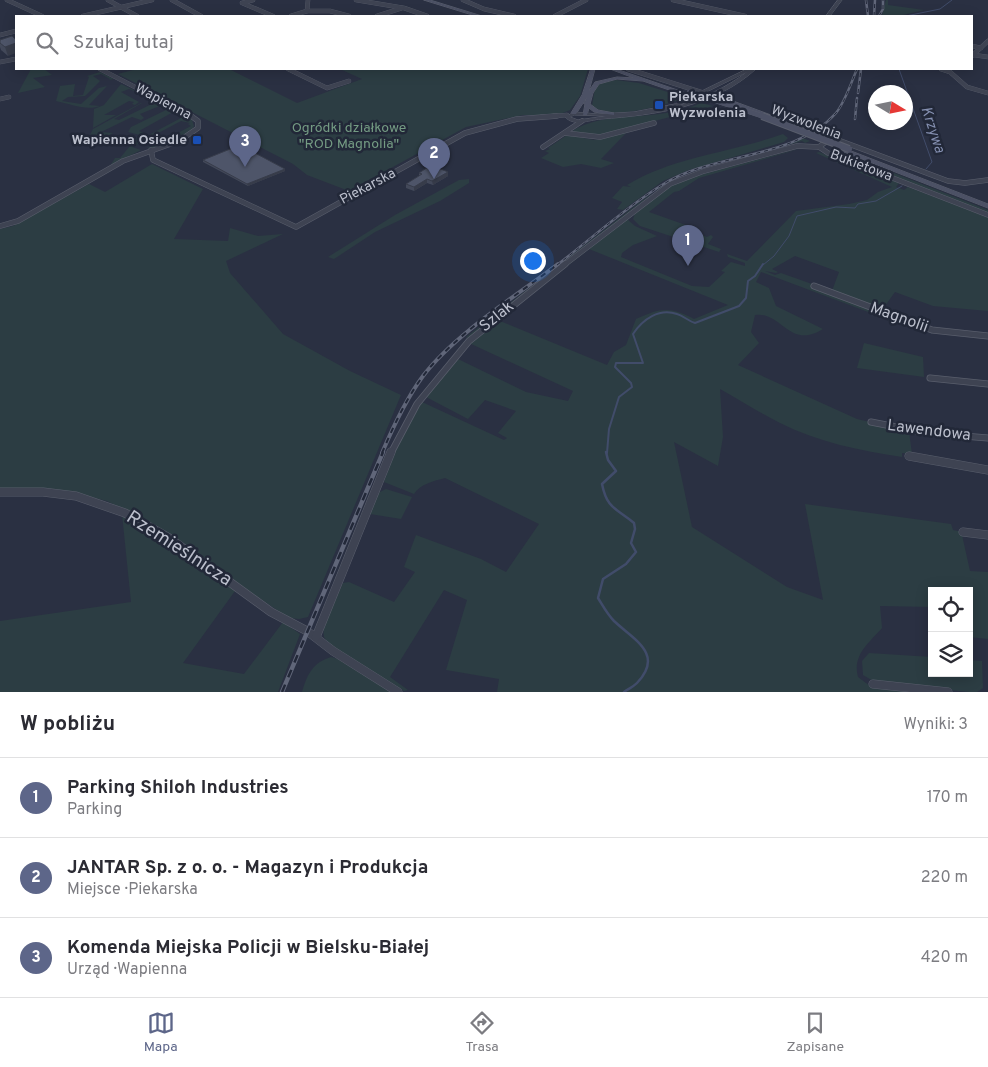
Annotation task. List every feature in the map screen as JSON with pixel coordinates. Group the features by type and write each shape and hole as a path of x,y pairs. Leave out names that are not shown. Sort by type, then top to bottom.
{"main road":[{"path":"417,0 467,15"},
{"path":"426,0 477,15"},
{"path":"574,112 578,109 585,95 593,70"},
{"name":"Wyzwolenia","path":"615,70 641,80 740,108 988,206"},
{"name":"Wyzwolenia","path":"622,70 988,201"},
{"path":"587,116 586,103 594,85 602,80 617,78 641,80"},
{"path":"712,95 787,122 817,137"},
{"path":"586,103 596,110 612,114"}],"street":[{"path":"7,0 40,15"},
{"path":"108,0 135,15"},
{"path":"87,15 152,0"},
{"path":"172,0 199,15"},
{"path":"253,0 242,4 270,15"},
{"path":"307,11 308,0"},
{"path":"356,0 404,8 424,15"},
{"path":"463,0 484,9 510,15"},
{"path":"557,15 586,0"},
{"path":"673,0 740,15"},
{"path":"829,15 840,0"},
{"path":"380,15 404,8"},
{"path":"294,15 307,11 330,11 345,15"},
{"path":"0,35 15,32"},
{"path":"973,56 988,41"},
{"path":"973,46 981,48"},
{"path":"973,56 988,57"},
{"path":"0,62 15,59"},
{"name":"Wapienna","path":"2,226 18,221 123,161 191,135 199,127 198,121 102,70"},
{"path":"290,70 327,88 349,81"},
{"path":"631,70 712,95"},
{"path":"569,119 574,112 587,116 668,112 712,95 750,70"},
{"path":"542,147 565,133 587,116 666,108 704,93 750,70"},
{"path":"950,70 968,87 988,93"},
{"path":"0,99 9,97"},
{"path":"569,119 582,121"},
{"path":"565,133 572,125 569,119"},
{"name":"Piekarska","path":"151,150 153,160 296,227 457,137 494,124 569,119"},
{"path":"565,133 588,139 599,139 654,124"},
{"name":"Bukietowa","path":"988,180 965,183 948,181 838,140 828,140 819,147 828,154 988,215"},
{"name":"Szlak","path":"316,638 393,448 417,404 476,334 636,207 670,184 704,171 797,146 819,147"},
{"name":"Magnolii","path":"814,286 932,330 988,336"},
{"path":"930,378 988,384"},
{"name":"Lawendowa","path":"871,422 927,433 988,438"},
{"name":"Lawendowa","path":"909,456 988,470"},
{"name":"Rzemieślnicza","path":"0,492 44,492 76,496 125,513 169,538 271,612 316,638 333,651 398,692"},
{"path":"963,532 988,535"},
{"path":"873,684 948,692"}],"green space":[{"path":"886,0 888,0 888,5 924,10 903,15 882,15"},
{"path":"30,70 45,70 52,75 33,78 45,87 18,93"},
{"name":"Ogródki działkowe \"ROD Magnolia\"","path":"133,70 231,70 297,103 362,79 342,70 588,70 580,96 570,110 558,115 523,115 466,127 349,191 307,175 293,164 118,74"},
{"path":"100,72 114,79 109,80 101,74 93,76 100,81 85,96 68,97 62,101 81,104 99,88 107,86 89,105 100,106 90,108 56,101 60,86 75,84 73,96 83,95 89,77 87,76"},
{"path":"616,80 639,83 687,98 626,112 613,112 592,106 595,88 601,83"},
{"path":"121,84 142,94 129,89 121,92 139,102 135,105 132,104 134,102 129,101 104,115 116,115 93,128 94,109 104,105"},
{"path":"156,102 162,105 140,114 144,118 141,120 132,117 101,132 113,133 96,142 89,137 93,129 141,103 114,119 119,120"},
{"path":"701,103 713,106 600,135 571,132 584,125 599,121 668,113"},
{"path":"164,106 175,111 139,131 144,133 140,135 128,132 131,127 166,110"},
{"path":"179,114 192,120 194,126 186,135 166,145 146,148 191,126 188,124 190,123 181,121 132,147 141,150 110,166 115,158 120,158 139,135 145,137 181,118"},
{"path":"626,133 601,159 614,163 601,168 581,164 563,167 541,158 549,153 545,151 550,149 548,148 567,135 594,140"},
{"path":"783,134 788,138 784,142 689,170 663,181 623,210 617,209 622,202 612,198 623,186 631,187 627,185 664,167"},
{"path":"803,138 810,141 805,143 802,141 704,170 674,182 699,171 761,153"},
{"path":"806,147 699,178 679,191 674,192 649,212 697,229 695,232 707,237 711,235 713,237 708,244 721,249 719,252 640,226 633,219 636,211 664,189 684,179"},
{"path":"819,152 899,183 896,187 904,190 908,187 988,217 988,311 933,306 895,292 882,310 832,291 839,272 795,256 772,269 778,272 776,273 765,271 775,275 781,273 812,284 812,287 905,323 903,325 761,272 756,282 769,288 776,306 823,329 811,334 802,335 794,333 772,318 764,315 755,315 751,332 759,343 738,365 857,419 909,431 912,454 902,453 902,457 871,452 840,445 794,430 720,389 723,437 718,466 674,442 692,527 787,587 823,600 805,504 951,524 953,530 988,537 988,540 984,537 962,535 970,571 988,572 988,639 973,637 973,587 928,587 928,607 880,606 882,628 867,644 857,662 858,677 870,686 927,692 497,692 499,679 446,670 467,600 444,590 390,677 408,690 404,691 328,643 324,637 323,627 343,583 349,582 394,602 415,572 404,567 416,535 481,559 506,572 539,524 445,478 424,485 414,494 384,482 393,456 418,405 422,402 504,440 507,438 498,433 516,411 485,400 468,419 426,397 458,359 526,392 568,401 573,391 469,343 500,321 607,365 614,352 626,345 636,319 659,311 671,310 694,319 728,305 589,249 531,295 529,294 627,219 635,226 657,236 633,245 622,253 621,257 692,286 709,287 725,272 721,271 731,262 745,266 745,263 728,257 727,254 747,261 796,211 867,200 878,192 892,187 816,153"},
{"path":"843,153 988,210 988,213 838,156"},
{"path":"152,164 203,189 174,239 228,241 230,228 258,236 283,234 226,261 230,273 283,334 350,371 401,395 308,617 299,619 289,618 226,576 172,535 107,501 79,494 0,489 0,229 13,226 89,184 105,192"},
{"path":"469,179 469,183 440,201 375,232 334,259 328,257 395,215 459,180"},
{"path":"652,194 469,339 466,337 640,202"},
{"path":"864,343 923,357 924,377 857,368"},
{"path":"386,489 412,497 401,519 370,514 378,493"},
{"path":"122,514 165,539 235,591 183,663 244,674 283,622 300,634 278,692 0,692 0,621 131,602"},
{"path":"869,653 928,657 928,677 973,677 973,660 982,661 983,688 977,692 969,692 875,682 863,675 862,661"},
{"path":"331,657 338,659 392,692 302,692 311,670 319,663"}],"building":[{"path":"12,36 15,39 15,43 5,47 0,43 0,40"},
{"path":"240,145 285,169 247,184 203,160"},
{"path":"431,165 448,172 432,181 427,179 414,187 406,184 422,174 419,173"}],"waterway":[{"name":"Krzywa","path":"911,15 940,9 952,0"},
{"name":"Krzywa","path":"899,70 932,162 926,169"},
{"name":"Krzywa","path":"763,265 774,256 789,236 797,216 836,207 855,208 858,204 876,201 902,186"},
{"name":"Krzywa","path":"607,453 609,429 619,397 632,387 631,383 615,367 616,363 643,363 633,334 637,329 647,319 664,312 677,314 695,323 739,306 746,298 748,281 755,276 763,264"},
{"name":"Krzywa","path":"606,452 608,460 616,471 602,484 604,492 613,507 634,523 635,529 631,543 636,552 626,564 603,579 598,598 612,618 643,648 647,655 648,664 645,673 637,683 624,692"}],"railway":[{"path":"866,0 868,15"},
{"path":"874,15 875,0"},
{"path":"880,15 883,9 883,0"},
{"path":"557,265 622,213 662,185 682,174 705,166 776,148 799,139 819,128 839,109 857,70"},
{"path":"858,93 861,70"},
{"path":"855,119 857,98"},
{"path":"382,453 395,423 411,394 436,360 505,302 558,264"},
{"path":"282,692 383,452"}],"place":[{"name":"Piekarska Wyzwolenia","path":"659,105"},
{"name":"Wapienna Osiedle","path":"197,140"},
{"name":"Komenda Miejska Policji w Bielsku-Białej","path":"245,167"},
{"name":"JANTAR Sp. z o. o. - Magazyn i Produkcja","path":"434,179"},
{"name":"Parking Shiloh Industries","path":"688,266"}]}
